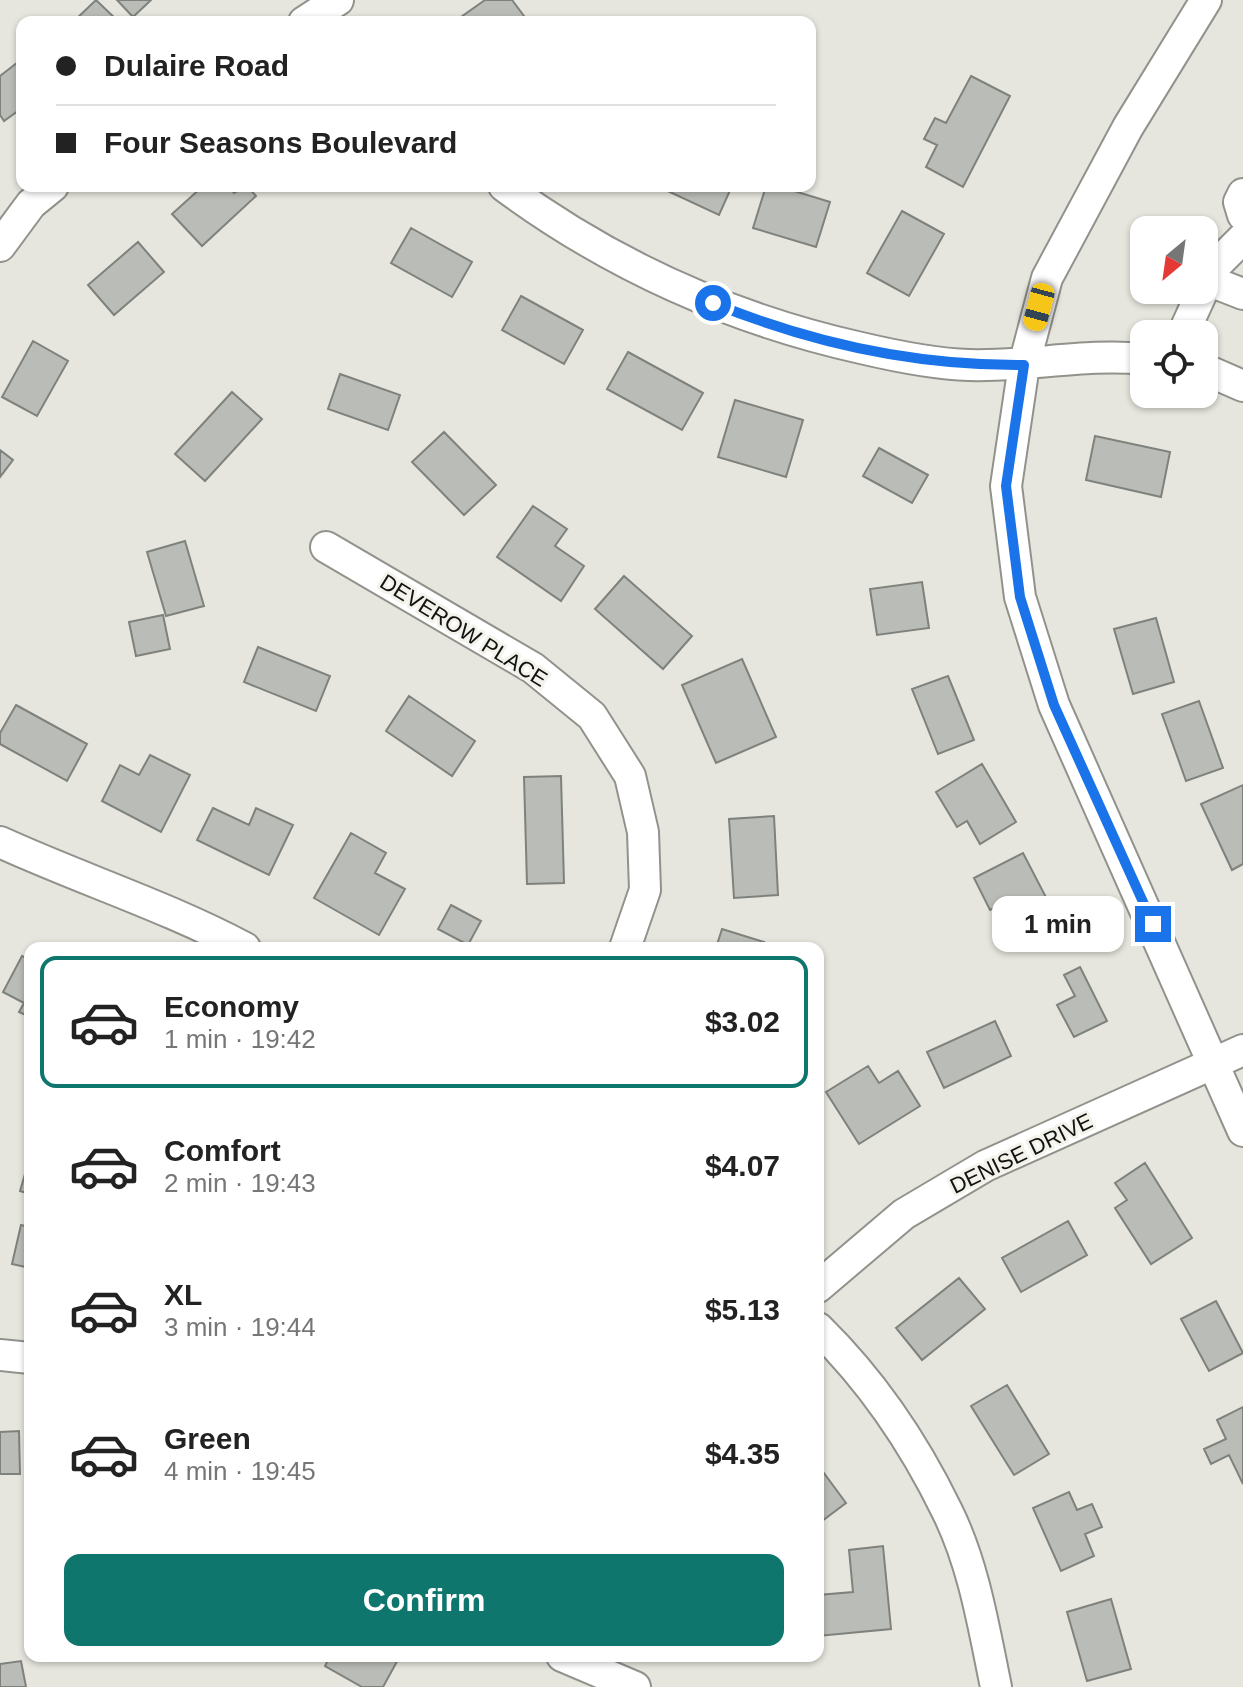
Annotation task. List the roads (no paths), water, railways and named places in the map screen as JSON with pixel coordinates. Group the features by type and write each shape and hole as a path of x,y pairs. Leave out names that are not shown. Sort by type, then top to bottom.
{"street":[{"path":"1206,0 1128,127 1047,278 1024,365 1006,486 1020,597 1054,705 1243,1131"},
{"path":"0,246 31,204 46,192"},
{"path":"513,192 585,240 687,293 739,314 891,355 965,365 1024,365 1116,356 1130,358"},
{"path":"1243,194 1239,202 1243,215"},
{"path":"1218,266 1231,247 1243,238"},
{"path":"1218,289 1243,294"},
{"path":"1218,375 1243,386"},
{"name":"DEVEROW PLACE","path":"326,547 533,668 592,716 630,776 643,832 645,890 627,942"},
{"path":"0,842 84,880 183,915 234,942"},
{"name":"DENISE DRIVE","path":"824,1282 904,1214 985,1166 1243,1050"},
{"path":"824,1335 896,1422 948,1513 980,1606 996,1687"},
{"path":"0,1355 24,1357"},
{"path":"576,1662 635,1687"}]}
